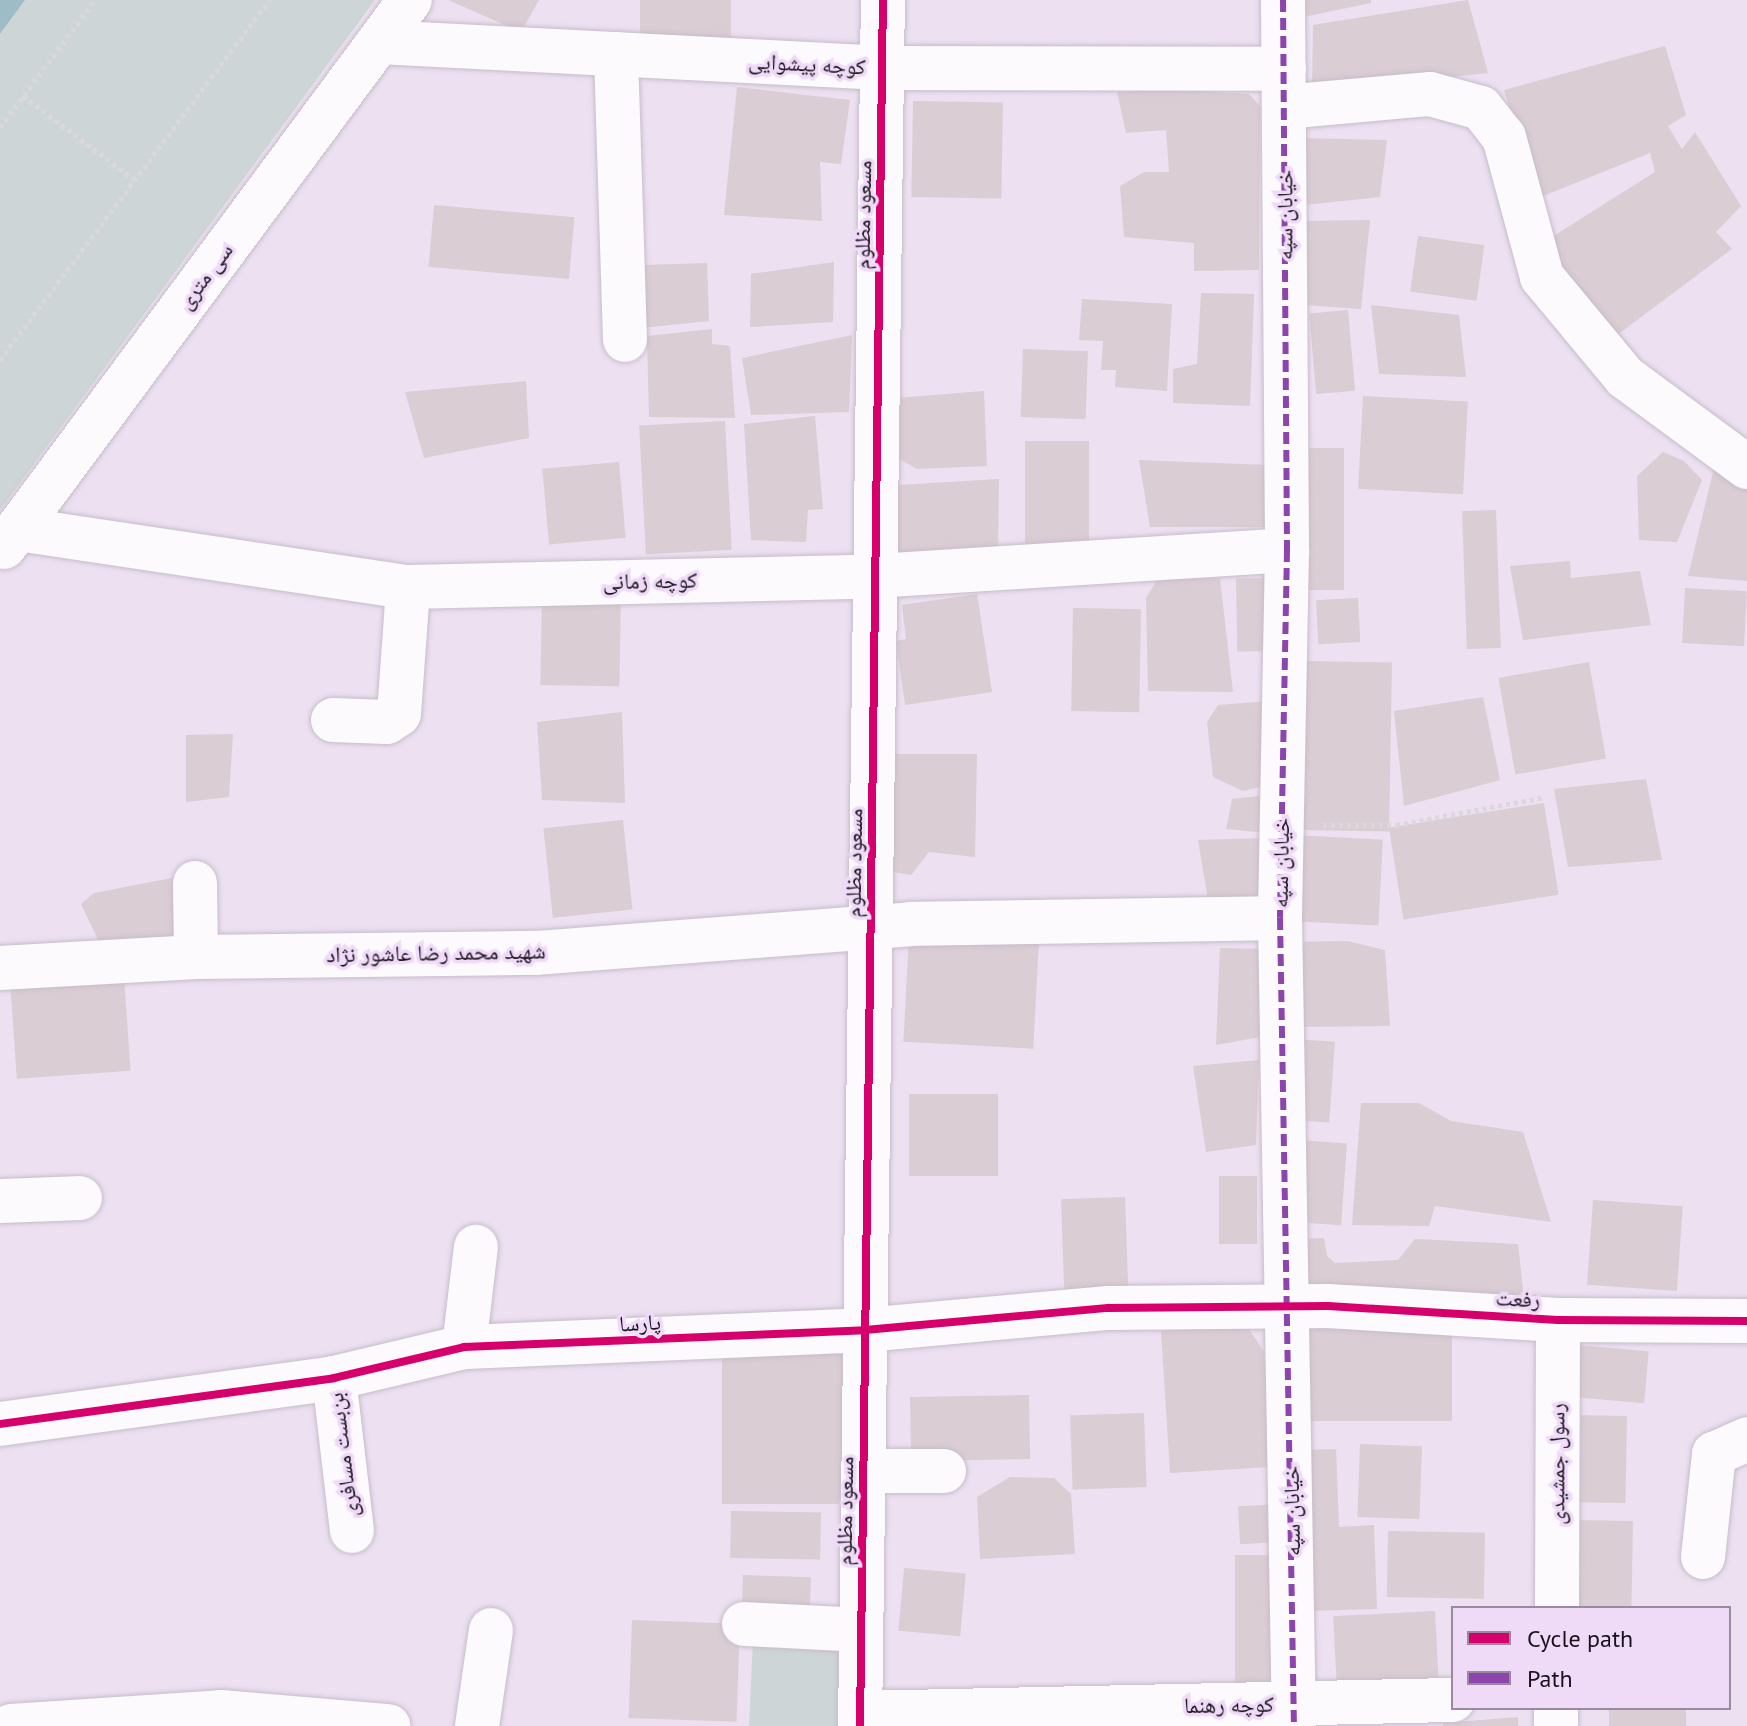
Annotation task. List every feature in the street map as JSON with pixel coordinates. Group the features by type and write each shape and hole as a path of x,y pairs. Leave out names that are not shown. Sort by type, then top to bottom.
{"street":[{"name":"سی متری","path":"9,541 410,0"},
{"name":"مسعود مظلوم","path":"860,1719 883,0"},
{"name":"خیابان سپه","path":"1283,0 1287,550 1280,918 1295,1715"},
{"name":"کوچه پیشوایی","path":"379,42 1430,94 1481,108 1504,137 1542,277 1625,377 1747,467"},
{"path":"616,54 625,340"},
{"name":"کوچه زمانی","path":"9,541 408,587 875,576 1287,550"},
{"path":"333,720 387,722 399,714 408,587"},
{"path":"195,883 196,957"},
{"name":"شهید محمد رضا عاشور نژاد","path":"0,968 196,957 537,953 871,931 910,924 1280,918"},
{"path":"0,1201 80,1198"},
{"path":"464,1347 476,1247"},
{"name":"رفعت","path":"1288,1307 1558,1320 1747,1321"},
{"name":"پارسا","path":"0,1424 334,1378 464,1347 865,1330 1108,1308 1288,1307"},
{"name":"رسول جمشیدی","path":"1557,1606 1558,1320"},
{"name":"بن‌بست مسافری","path":"334,1378 352,1531"},
{"path":"1703,1557 1714,1454 1747,1439"},
{"path":"864,1471 944,1471"},
{"path":"744,1624 861,1630"},
{"path":"477,1726 491,1630"},
{"name":"کوچه رهنما","path":"860,1719 1295,1715 1451,1700"},
{"path":"11,1726 221,1719 388,1726"}],"path":[{"path":"0,127 95,0"},
{"path":"0,360 269,0"},
{"path":"23,96 135,180"},
{"path":"1282,825 1396,825 1545,797"}],"shaded area":[{"path":"25,0 375,0 0,510 0,34"},
{"path":"840,1631 852,1726 749,1726 753,1638"}],"water":[{"path":"0,0 25,0 0,34"}],"building":[{"path":"448,0 539,0 521,32"},
{"path":"640,0 731,0 731,41 640,41"},
{"path":"1303,0 1371,0 1371,3 1303,17"},
{"path":"1468,0 1488,73 1312,92 1313,25"},
{"path":"1665,46 1686,115 1668,126 1682,149 1695,132 1741,206 1716,232 1732,249 1617,335 1541,244 1655,172 1650,153 1538,198 1504,90"},
{"path":"737,87 850,100 841,164 820,162 822,221 724,215"},
{"path":"1176,90 1249,94 1260,106 1259,270 1194,271 1194,243 1124,237 1120,186 1144,172 1169,172 1166,130 1126,133 1117,92"},
{"path":"913,101 1003,103 1001,199 911,197"},
{"path":"1298,138 1387,140 1380,197 1304,205"},
{"path":"434,205 574,217 569,279 429,267"},
{"path":"1370,220 1361,309 1304,305 1297,221"},
{"path":"1418,236 1484,245 1477,301 1410,291"},
{"path":"834,262 833,322 750,327 751,274"},
{"path":"707,263 709,321 641,328 644,265"},
{"path":"1201,293 1254,294 1250,406 1173,403 1173,369 1197,364"},
{"path":"1082,299 1172,304 1167,391 1115,387 1116,370 1101,370 1103,341 1079,340"},
{"path":"1371,305 1459,315 1466,377 1379,374"},
{"path":"1348,310 1355,391 1316,394 1309,313"},
{"path":"712,329 712,344 730,346 735,418 649,417 647,336"},
{"path":"852,335 849,412 751,415 742,358"},
{"path":"1023,349 1088,351 1086,419 1021,417"},
{"path":"526,381 529,438 424,458 405,392"},
{"path":"984,391 987,466 917,469 892,455 896,398"},
{"path":"1363,396 1468,401 1463,494 1358,489"},
{"path":"815,416 823,509 808,510 806,542 751,540 744,424"},
{"path":"725,421 732,550 646,554 639,426"},
{"path":"1025,441 1089,441 1089,547 1025,547"},
{"path":"1304,448 1344,448 1344,590 1304,590"},
{"path":"1663,452 1684,461 1702,480 1677,542 1639,540 1637,476"},
{"path":"1139,460 1266,465 1265,527 1150,527"},
{"path":"619,462 626,538 549,544 542,469"},
{"path":"1714,468 1747,490 1747,581 1688,576"},
{"path":"999,479 998,552 900,561 879,541 882,486"},
{"path":"1496,510 1501,648 1467,649 1462,511"},
{"path":"1570,561 1571,578 1640,571 1651,625 1523,640 1510,566"},
{"path":"1220,578 1233,692 1148,691 1146,598 1157,580"},
{"path":"1269,578 1270,651 1237,652 1236,579"},
{"path":"1685,588 1747,591 1744,646 1682,643"},
{"path":"542,591 621,592 619,686 540,685"},
{"path":"977,594 992,692 905,705 896,641 906,639 902,605"},
{"path":"1358,598 1360,642 1318,644 1316,600"},
{"path":"1073,608 1141,609 1139,712 1071,711"},
{"path":"1303,661 1392,663 1389,832 1300,830"},
{"path":"1589,662 1606,759 1515,774 1498,678"},
{"path":"1483,697 1500,780 1404,806 1394,711"},
{"path":"1270,701 1272,784 1243,791 1213,777 1207,722 1218,705"},
{"path":"622,712 625,803 542,800 537,722"},
{"path":"233,734 229,797 186,802 186,735"},
{"path":"893,754 977,754 975,857 929,852 911,875 881,870"},
{"path":"1646,779 1662,860 1568,867 1554,789"},
{"path":"1267,795 1269,833 1226,829 1232,799"},
{"path":"1544,803 1559,895 1403,919 1389,828"},
{"path":"623,820 632,910 553,918 543,828"},
{"path":"1294,835 1383,840 1378,926 1289,921"},
{"path":"1269,838 1266,901 1208,900 1198,840"},
{"path":"182,876 184,937 101,946 81,904 94,893"},
{"path":"909,936 1039,943 1033,1049 903,1042"},
{"path":"1347,941 1385,950 1390,1026 1294,1027 1289,942"},
{"path":"1220,948 1268,949 1260,1037 1216,1045"},
{"path":"124,977 131,1071 17,1079 10,985"},
{"path":"1295,1039 1335,1042 1329,1123 1289,1120"},
{"path":"1259,1060 1256,1145 1206,1152 1193,1066"},
{"path":"909,1094 998,1094 998,1176 909,1176"},
{"path":"1361,1103 1419,1103 1451,1121 1523,1132 1551,1222 1435,1206 1429,1226 1352,1225"},
{"path":"1298,1140 1347,1143 1341,1225 1292,1222"},
{"path":"1219,1176 1257,1176 1257,1244 1219,1244"},
{"path":"1125,1197 1128,1289 1064,1291 1061,1199"},
{"path":"1593,1200 1683,1206 1677,1291 1587,1285"},
{"path":"1324,1238 1327,1256 1335,1263 1398,1260 1415,1239 1518,1244 1524,1299 1332,1298 1297,1279 1293,1239"},
{"path":"1247,1326 1264,1352 1270,1467 1170,1473 1161,1331"},
{"path":"1300,1329 1452,1329 1452,1421 1300,1421"},
{"path":"1576,1345 1649,1351 1644,1403 1571,1397"},
{"path":"722,1348 844,1348 844,1504 722,1504"},
{"path":"1029,1395 1030,1459 911,1461 910,1397"},
{"path":"1144,1413 1147,1487 1073,1490 1070,1416"},
{"path":"1566,1415 1627,1416 1625,1503 1564,1502"},
{"path":"1360,1444 1422,1446 1419,1519 1357,1517"},
{"path":"1336,1449 1339,1527 1374,1525 1377,1609 1307,1611 1302,1450"},
{"path":"1010,1477 1054,1478 1071,1494 1075,1554 980,1559 977,1497"},
{"path":"1282,1504 1284,1542 1240,1544 1238,1506"},
{"path":"731,1511 821,1513 820,1560 730,1558"},
{"path":"1570,1520 1633,1521 1632,1606 1568,1606"},
{"path":"1388,1531 1485,1533 1484,1599 1387,1597"},
{"path":"1235,1555 1283,1555 1283,1683 1235,1683"},
{"path":"904,1568 966,1573 960,1636 899,1631"},
{"path":"743,1575 811,1577 809,1620 741,1618"},
{"path":"1435,1611 1439,1680 1337,1685 1333,1616"},
{"path":"632,1620 740,1624 737,1722 629,1718"},
{"path":"1609,1710 1686,1710 1686,1726 1609,1726"},
{"path":"1518,1717 1518,1726 1443,1726 1443,1723"}],"marked path":[{"path":"1283,0 1287,550 1280,918 1294,1726"}],"cycle path":[{"path":"860,1726 883,0"},
{"path":"0,1424 334,1378 464,1347 865,1330 1108,1308 1328,1306 1558,1320 1747,1321"}]}
